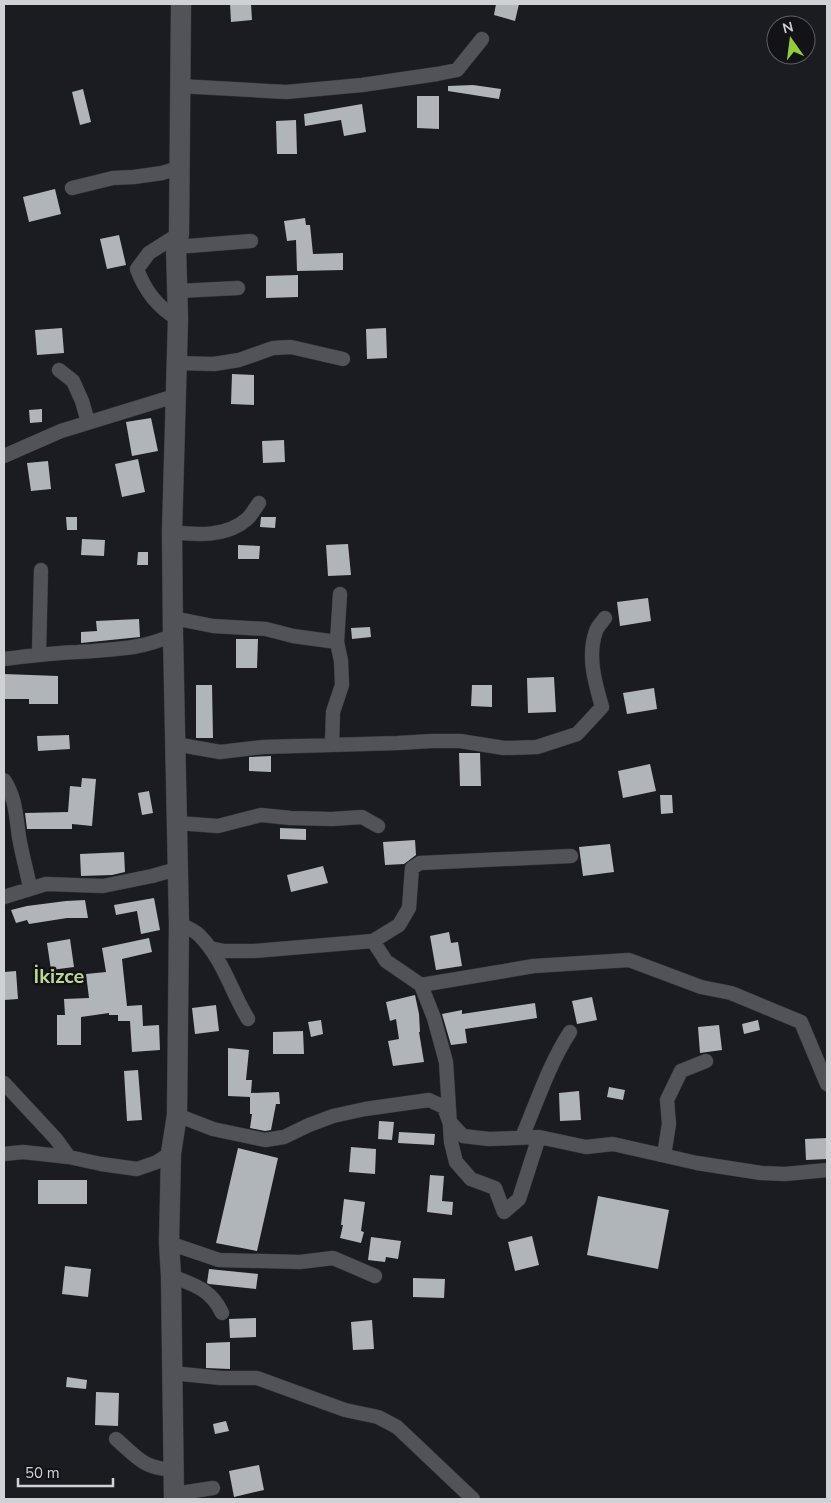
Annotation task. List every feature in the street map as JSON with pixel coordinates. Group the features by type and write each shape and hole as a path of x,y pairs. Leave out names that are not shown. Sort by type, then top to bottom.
{"main road":[{"path":"174,1497 169,1243 171,1153 177,1115 179,924 172,532 178,319 181,4"}],"street":[{"path":"179,86 286,92 362,85 437,74 457,70 482,39"},
{"path":"72,188 113,178 143,176 179,168"},
{"path":"178,319 154,301 143,286 137,269 149,253 178,241 251,241"},
{"path":"178,291 238,288"},
{"path":"177,362 214,364 239,360 273,348 290,348 343,359"},
{"path":"59,370 73,381 82,401 88,422"},
{"path":"4,456 61,431 175,396"},
{"path":"172,532 200,535 234,527 247,518 259,503"},
{"path":"39,654 41,570"},
{"path":"332,745 333,712 342,685 341,660 337,642 340,594"},
{"path":"175,744 220,752 263,747 460,741 504,748 537,747 577,734 602,707 594,681 592,658 596,631 605,618"},
{"path":"4,659 39,654 116,650 156,643 173,626 266,629 293,636 337,642"},
{"path":"4,783 16,808 30,888"},
{"path":"176,823 218,826 261,815 332,819 362,817 378,826"},
{"path":"210,948 224,951 254,952 373,940 399,925 409,908 412,868 420,863 571,856"},
{"path":"4,897 46,884 103,886 152,876 178,868"},
{"path":"179,924 198,934 210,948 222,965 237,1001 248,1019"},
{"path":"373,940 386,961 421,986 434,1018 446,1062 451,1142 456,1162 471,1179 495,1188 504,1212 518,1199 539,1138"},
{"path":"421,986 534,966 629,960 701,987 731,993 800,1022 827,1084"},
{"path":"522,1137 547,1076 562,1044 570,1032"},
{"path":"664,1155 669,1124 667,1100 681,1071 706,1061"},
{"path":"4,1083 56,1139 69,1157"},
{"path":"177,1115 213,1128 265,1140 284,1138 309,1125 334,1116 429,1100 444,1107 449,1121 463,1136 489,1139 539,1138 586,1147 614,1144 696,1163 761,1173 785,1174 827,1170"},
{"path":"4,1154 23,1152 69,1157 100,1164 137,1169 157,1162 171,1153"},
{"path":"169,1243 219,1260 300,1262 333,1258 375,1276"},
{"path":"171,1276 201,1288 216,1300 222,1313"},
{"path":"172,1373 221,1378 257,1378 345,1410 378,1417 397,1428 473,1499"},
{"path":"116,1439 145,1465 174,1470"},
{"path":"174,1497 213,1488"}],"building":[{"path":"230,4 251,4 252,20 231,22"},
{"path":"496,4 519,4 515,21 494,15"},
{"path":"473,85 501,89 499,99 448,91 448,86"},
{"path":"83,89 91,122 80,125 72,92"},
{"path":"417,96 439,96 439,129 417,128"},
{"path":"362,104 366,132 344,136 341,120 305,126 304,114"},
{"path":"296,120 297,154 277,154 276,121"},
{"path":"55,189 61,214 29,222 23,197"},
{"path":"305,218 306,225 310,225 313,254 343,253 343,270 297,271 296,240 287,241 284,221"},
{"path":"119,235 126,265 107,269 100,239"},
{"path":"298,275 298,297 266,298 266,276"},
{"path":"62,328 64,353 37,355 35,330"},
{"path":"386,328 387,358 367,359 366,329"},
{"path":"232,374 254,375 254,405 231,404"},
{"path":"42,409 42,422 30,423 29,410"},
{"path":"151,418 158,451 132,456 126,422"},
{"path":"284,440 285,462 263,463 262,441"},
{"path":"138,459 145,492 122,497 115,464"},
{"path":"48,461 51,489 31,491 27,463"},
{"path":"66,517 77,517 77,530 67,530"},
{"path":"261,517 276,517 275,528 260,527"},
{"path":"82,539 105,540 104,556 81,555"},
{"path":"348,544 351,575 328,576 326,545"},
{"path":"238,545 260,546 259,559 238,559"},
{"path":"138,552 148,552 148,565 137,565"},
{"path":"648,598 651,621 620,626 617,602"},
{"path":"139,619 140,637 81,643 81,632 97,631 96,621"},
{"path":"370,627 371,637 352,639 351,628"},
{"path":"236,639 258,639 257,668 236,668"},
{"path":"4,674 58,676 58,704 29,704 29,699 4,699"},
{"path":"554,677 556,712 528,713 527,678"},
{"path":"196,685 212,685 213,738 196,738"},
{"path":"472,685 492,685 492,707 471,706"},
{"path":"654,688 657,709 627,714 623,693"},
{"path":"69,735 70,749 38,751 37,736"},
{"path":"459,753 480,753 481,786 460,786"},
{"path":"271,756 271,772 249,771 249,757"},
{"path":"650,764 656,791 623,798 618,771"},
{"path":"82,778 96,779 92,826 72,824 72,829 27,829 25,813 68,812 70,786 81,787"},
{"path":"149,791 153,813 142,815 138,793"},
{"path":"660,795 672,795 673,813 661,814"},
{"path":"280,828 306,829 306,840 280,839"},
{"path":"415,840 416,855 404,864 385,865 383,842"},
{"path":"610,844 614,872 583,876 579,847"},
{"path":"124,852 125,872 112,875 81,876 80,854"},
{"path":"323,866 328,883 291,892 287,875"},
{"path":"154,898 160,930 141,934 137,911 116,915 114,905"},
{"path":"85,900 88,918 67,918 29,924 27,920 16,923 11,910 27,906"},
{"path":"449,932 451,943 458,942 462,966 436,970 430,936"},
{"path":"149,938 152,952 122,959 127,1006 142,1005 143,1026 159,1025 160,1050 132,1052 130,1021 118,1021 118,1015 109,1015 109,1013 81,1017 81,1045 57,1045 57,1015 65,1015 64,999 89,998 86,974 106,972 102,948"},
{"path":"70,939 74,967 51,970 47,943"},
{"path":"16,971 18,999 4,1000 4,972"},
{"path":"415,995 424,1062 393,1066 388,1041 399,1039 396,1019 390,1021 386,1002"},
{"path":"592,997 597,1020 577,1024 572,1001"},
{"path":"535,1003 537,1018 465,1029 467,1043 451,1045 442,1014 462,1010 462,1014"},
{"path":"216,1005 219,1031 195,1034 192,1008"},
{"path":"321,1020 323,1034 311,1037 308,1022"},
{"path":"758,1020 760,1030 744,1034 742,1024"},
{"path":"719,1025 722,1050 700,1053 698,1027"},
{"path":"303,1031 304,1054 273,1054 273,1032"},
{"path":"228,1048 249,1050 246,1080 252,1080 251,1093 279,1092 280,1104 276,1104 271,1130 265,1131 250,1128 252,1114 250,1114 250,1097 228,1096"},
{"path":"138,1070 142,1120 127,1121 124,1071"},
{"path":"609,1087 625,1090 623,1100 607,1097"},
{"path":"579,1091 581,1120 560,1121 559,1093"},
{"path":"379,1121 394,1122 392,1140 378,1139"},
{"path":"399,1132 435,1134 434,1145 398,1143"},
{"path":"827,1138 827,1159 806,1160 805,1139"},
{"path":"351,1147 376,1149 375,1174 349,1172"},
{"path":"238,1148 278,1158 257,1251 216,1243"},
{"path":"430,1175 444,1176 442,1201 453,1202 452,1215 427,1212"},
{"path":"38,1180 87,1180 87,1204 38,1204"},
{"path":"598,1196 669,1210 658,1269 587,1255"},
{"path":"344,1199 365,1202 361,1231 364,1232 361,1243 340,1238 343,1225 341,1225"},
{"path":"532,1236 539,1265 515,1271 508,1242"},
{"path":"371,1237 401,1241 398,1259 386,1257 385,1262 368,1260"},
{"path":"65,1266 91,1269 88,1297 62,1294"},
{"path":"209,1269 258,1274 256,1289 209,1284 207,1283"},
{"path":"413,1278 445,1279 444,1298 413,1297"},
{"path":"256,1318 256,1337 230,1338 229,1319"},
{"path":"372,1320 374,1349 353,1350 351,1322"},
{"path":"230,1342 230,1369 206,1368 206,1343"},
{"path":"67,1377 87,1380 86,1389 66,1387"},
{"path":"96,1392 119,1393 118,1426 95,1425"},
{"path":"226,1421 229,1431 215,1434 213,1424"},
{"path":"259,1465 264,1490 234,1497 229,1471"}],"district":[{"name":"İkizce","path":"59,976"}]}
